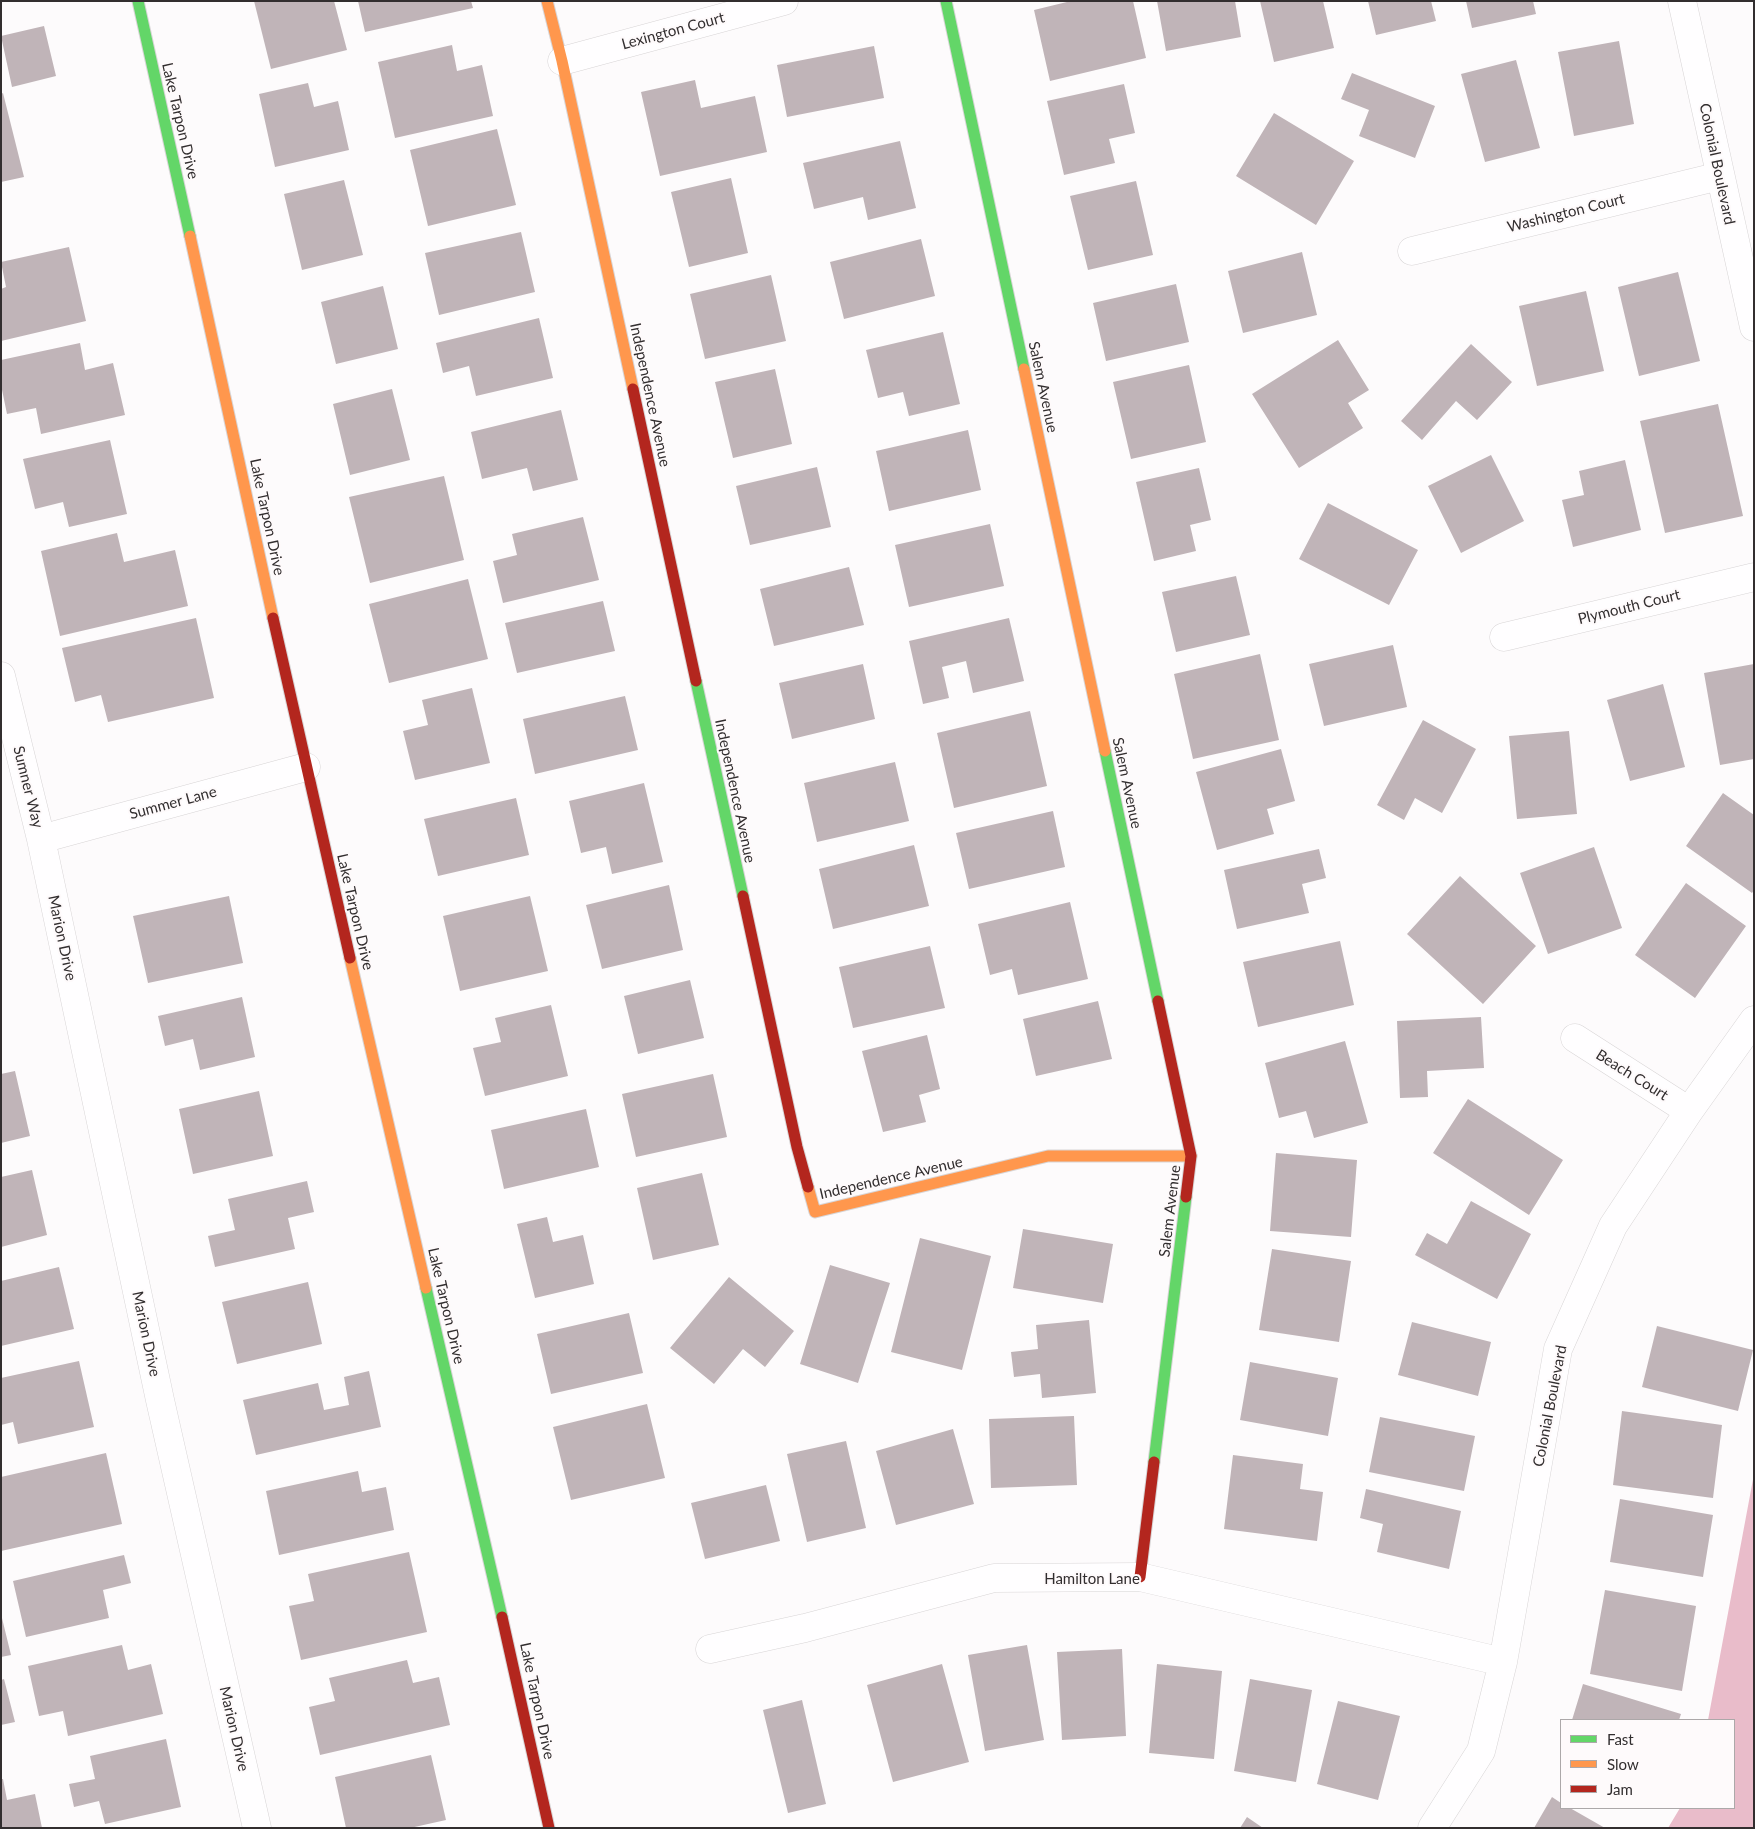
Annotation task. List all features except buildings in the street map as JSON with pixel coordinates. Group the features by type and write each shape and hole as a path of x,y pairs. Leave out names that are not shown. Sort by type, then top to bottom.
{"street":[{"name":"Lake Tarpon Drive","path":"138,1 306,767 517,1680 549,1828"},
{"name":"Independence Avenue","path":"548,1 797,1147 815,1212 1048,1156 1191,1156"},
{"name":"Lexington Court","path":"562,61 784,1"},
{"name":"Salem Avenue","path":"946,1 1191,1156 1140,1577"},
{"name":"Colonial Boulevard","path":"1682,1 1754,327"},
{"name":"Washington Court","path":"1412,251 1720,176"},
{"name":"Plymouth Court","path":"1504,637 1754,577"},
{"name":"Sumner Way","path":"1,676 41,839"},
{"name":"Summer Lane","path":"41,839 306,767"},
{"name":"Marion Drive","path":"41,839 162,1410 257,1828"},
{"name":"Colonial Boulevard","path":"1432,1828 1481,1751 1503,1662 1558,1349 1613,1226 1689,1110 1754,1020"},
{"name":"Beach Court","path":"1575,1038 1689,1110"},
{"name":"Hamilton Lane","path":"710,1649 805,1628 994,1578 1140,1577 1503,1662"}],"shaded area":[{"path":"1754,1474 1754,1828 1668,1828 1679,1809 1735,1809 1735,1719 1708,1719"}],"traffic: fast":[{"path":"138,1 190,236"},
{"path":"946,1 1024,369"},
{"path":"696,681 743,896"},
{"path":"1105,751 1158,1001"},
{"path":"1154,1462 1186,1197"},
{"path":"426,1288 502,1617"}],"traffic: slow":[{"path":"547,1 562,61 633,389"},
{"path":"190,236 273,618"},
{"path":"1024,369 1105,751"},
{"path":"350,958 426,1288"},
{"path":"808,1187 815,1212 1048,1156 1191,1156"}],"traffic: jam":[{"path":"633,389 696,681"},
{"path":"273,618 350,958"},
{"path":"743,896 797,1147 808,1187"},
{"path":"1158,1001 1191,1156 1186,1197"},
{"path":"1140,1577 1154,1462"},
{"path":"502,1617 549,1828"}]}
